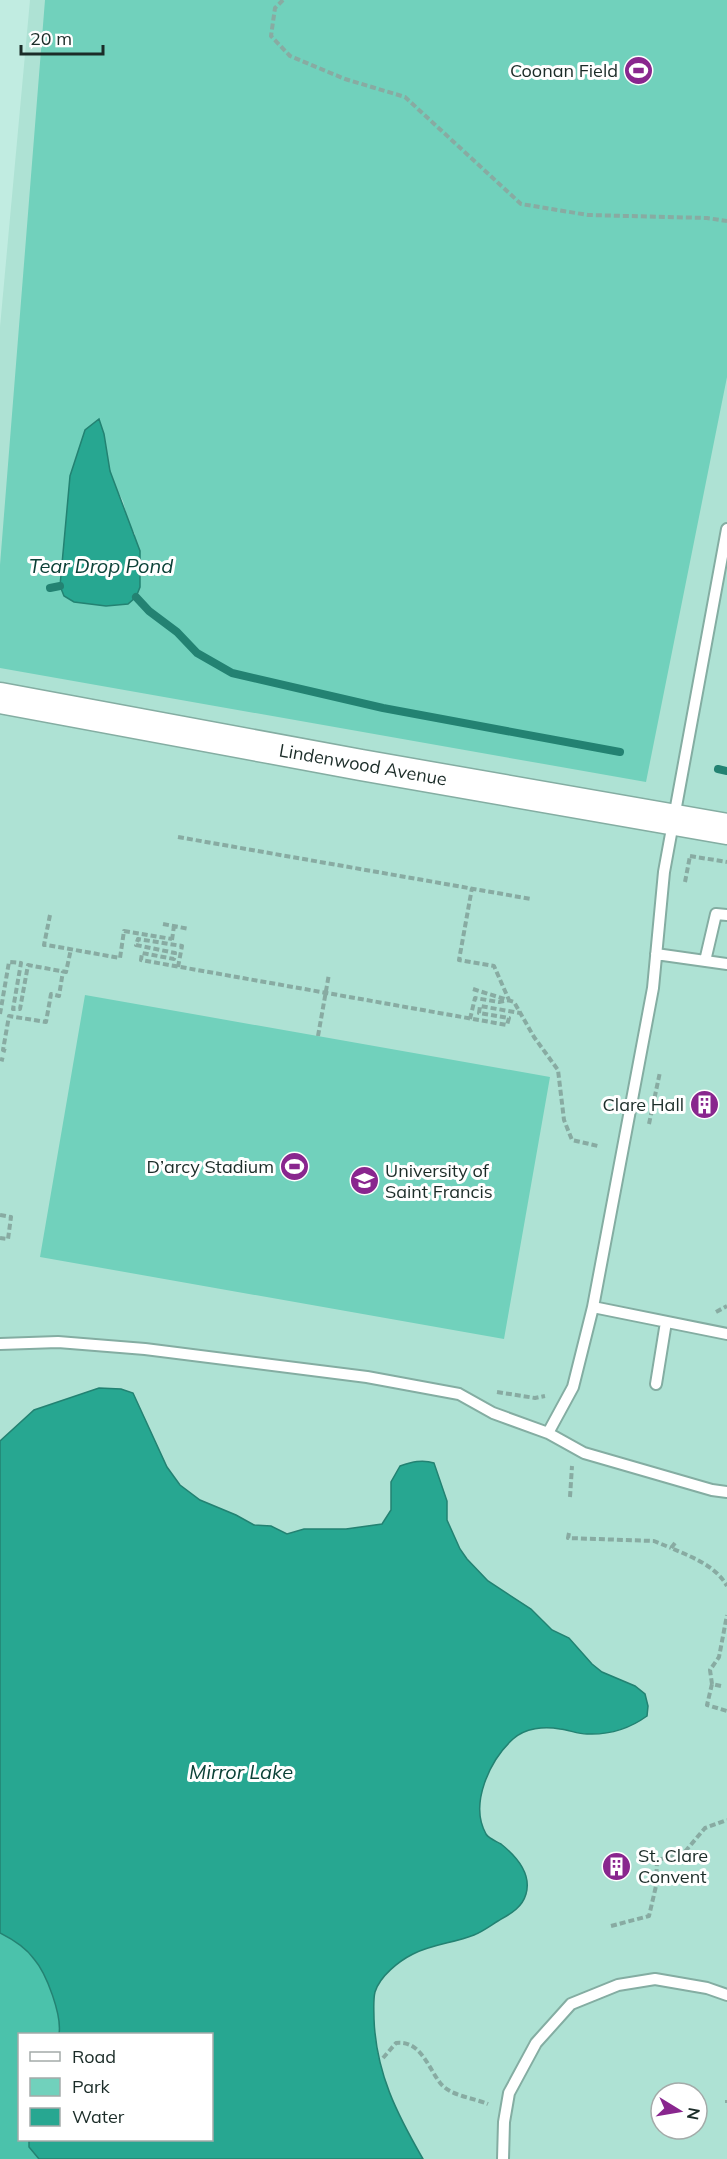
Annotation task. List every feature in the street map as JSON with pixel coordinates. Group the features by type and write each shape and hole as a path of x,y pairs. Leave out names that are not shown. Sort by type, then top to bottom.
{"street":[{"name":"Lindenwood Avenue","path":"0,698 350,763 727,829"}],"lane":[{"path":"548,1433 573,1387 593,1307 652,988 664,872 727,529"},
{"path":"705,961 716,914 727,915"},
{"path":"656,954 727,964"},
{"path":"593,1307 727,1334"},
{"path":"656,1384 666,1322"},
{"path":"0,1344 58,1342 145,1348 367,1377 459,1394 494,1413 548,1433 594,1456 712,1490 727,1492"},
{"path":"503,2159 504,2126 509,2093 536,2043 571,2004 618,1985 655,1980 707,1988 727,1995"}],"path":[{"path":"284,0 276,8 271,36 290,56 345,79 405,97 521,204 588,215 707,218 727,221"},
{"path":"178,837 531,898"},
{"path":"691,849 690,856 703,856 727,862"},
{"path":"472,888 459,960 494,966 509,1000"},
{"path":"50,915 44,945 120,958 124,931 172,939"},
{"path":"163,924 189,929"},
{"path":"171,945 174,926"},
{"path":"178,967 182,946 138,939 136,945 175,952 174,959 142,953 141,960 178,967 470,1019 507,1025 509,1018 479,1012 480,1006 520,1013"},
{"path":"0,1014 9,962 21,963 12,1009 20,1010 28,965 66,972 71,949"},
{"path":"6,1051 3,1050 9,1016 46,1022 51,994 59,996 63,971"},
{"path":"318,1036 329,974"},
{"path":"473,988 514,1002 534,1037 558,1070 564,1120 572,1140 598,1146"},
{"path":"470,1019 474,998 499,1002 509,1000"},
{"path":"648,1130 660,1072"},
{"path":"0,1215 11,1217 8,1239 0,1238"},
{"path":"706,1311 716,1312 727,1306"},
{"path":"570,1497 573,1447"},
{"path":"568,1533 568,1538 654,1541 694,1558 721,1575 727,1586"},
{"path":"671,1548 675,1543"},
{"path":"727,1615 718,1657 710,1670 712,1683 707,1705 727,1711"},
{"path":"712,1683 721,1686"},
{"path":"642,1862 683,1854 705,1828 727,1820"},
{"path":"611,1926 649,1916 656,1886 657,1860"},
{"path":"383,2058 396,2043 405,2042 413,2045 442,2085 498,2109 504,2126"}],"shaded area":[{"name":"University of Saint Francis","path":"30,0 727,0 727,2159 0,2159 0,327"},
{"path":"0,1933 23,1948 39,1966 52,1995 58,2017 59,2033 18,2033 18,2141 29,2141 29,2147 39,2159 0,2159"}],"green space":[{"path":"45,0 727,0 727,377 646,782 0,668 0,565","holes":["98,420 104,435 110,471 123,501 129,524 135,534 128,604 106,606 74,602"]},
{"name":"D’arcy Stadium","path":"85,995 550,1077 504,1339 40,1257"}],"water":[{"name":"Tear Drop Pond","path":"99,419 110,471 140,551 140,587 136,597 128,604 106,606 74,602 64,596 60,586 70,476 85,430"},
{"name":"Mirror Lake","path":"99,1388 121,1389 133,1393 167,1467 180,1485 200,1500 254,1525 271,1526 287,1534 304,1529 346,1529 382,1524 391,1510 391,1482 400,1466 425,1461 434,1463 447,1501 447,1520 467,1559 488,1581 531,1609 552,1630 569,1638 602,1672 635,1686 645,1694 648,1706 647,1716 626,1728 595,1734 541,1728 523,1732 513,1739 490,1770 484,1783 480,1809 481,1822 487,1836 507,1849 525,1872 527,1886 522,1903 507,1916 480,1932 428,1948 408,1957 396,1965 377,1986 374,1998 374,2019 379,2057 397,2109 423,2159 39,2159 29,2147 29,2141 213,2141 213,2033 59,2033 56,2006 39,1966 23,1948 0,1933 0,1441 34,1410"}],"waterway":[{"path":"50,588 60,586"},
{"path":"136,597 149,611 177,632 197,653 232,673 383,708 620,752"},
{"path":"718,769 727,771"}],"place":[{"name":"Coonan Field","path":"639,71"},
{"name":"Clare Hall","path":"705,1105"},
{"name":"D’arcy Stadium","path":"295,1167"},
{"name":"University of Saint Francis","path":"364,1181"},
{"name":"St. Clare Convent","path":"617,1866"}]}
